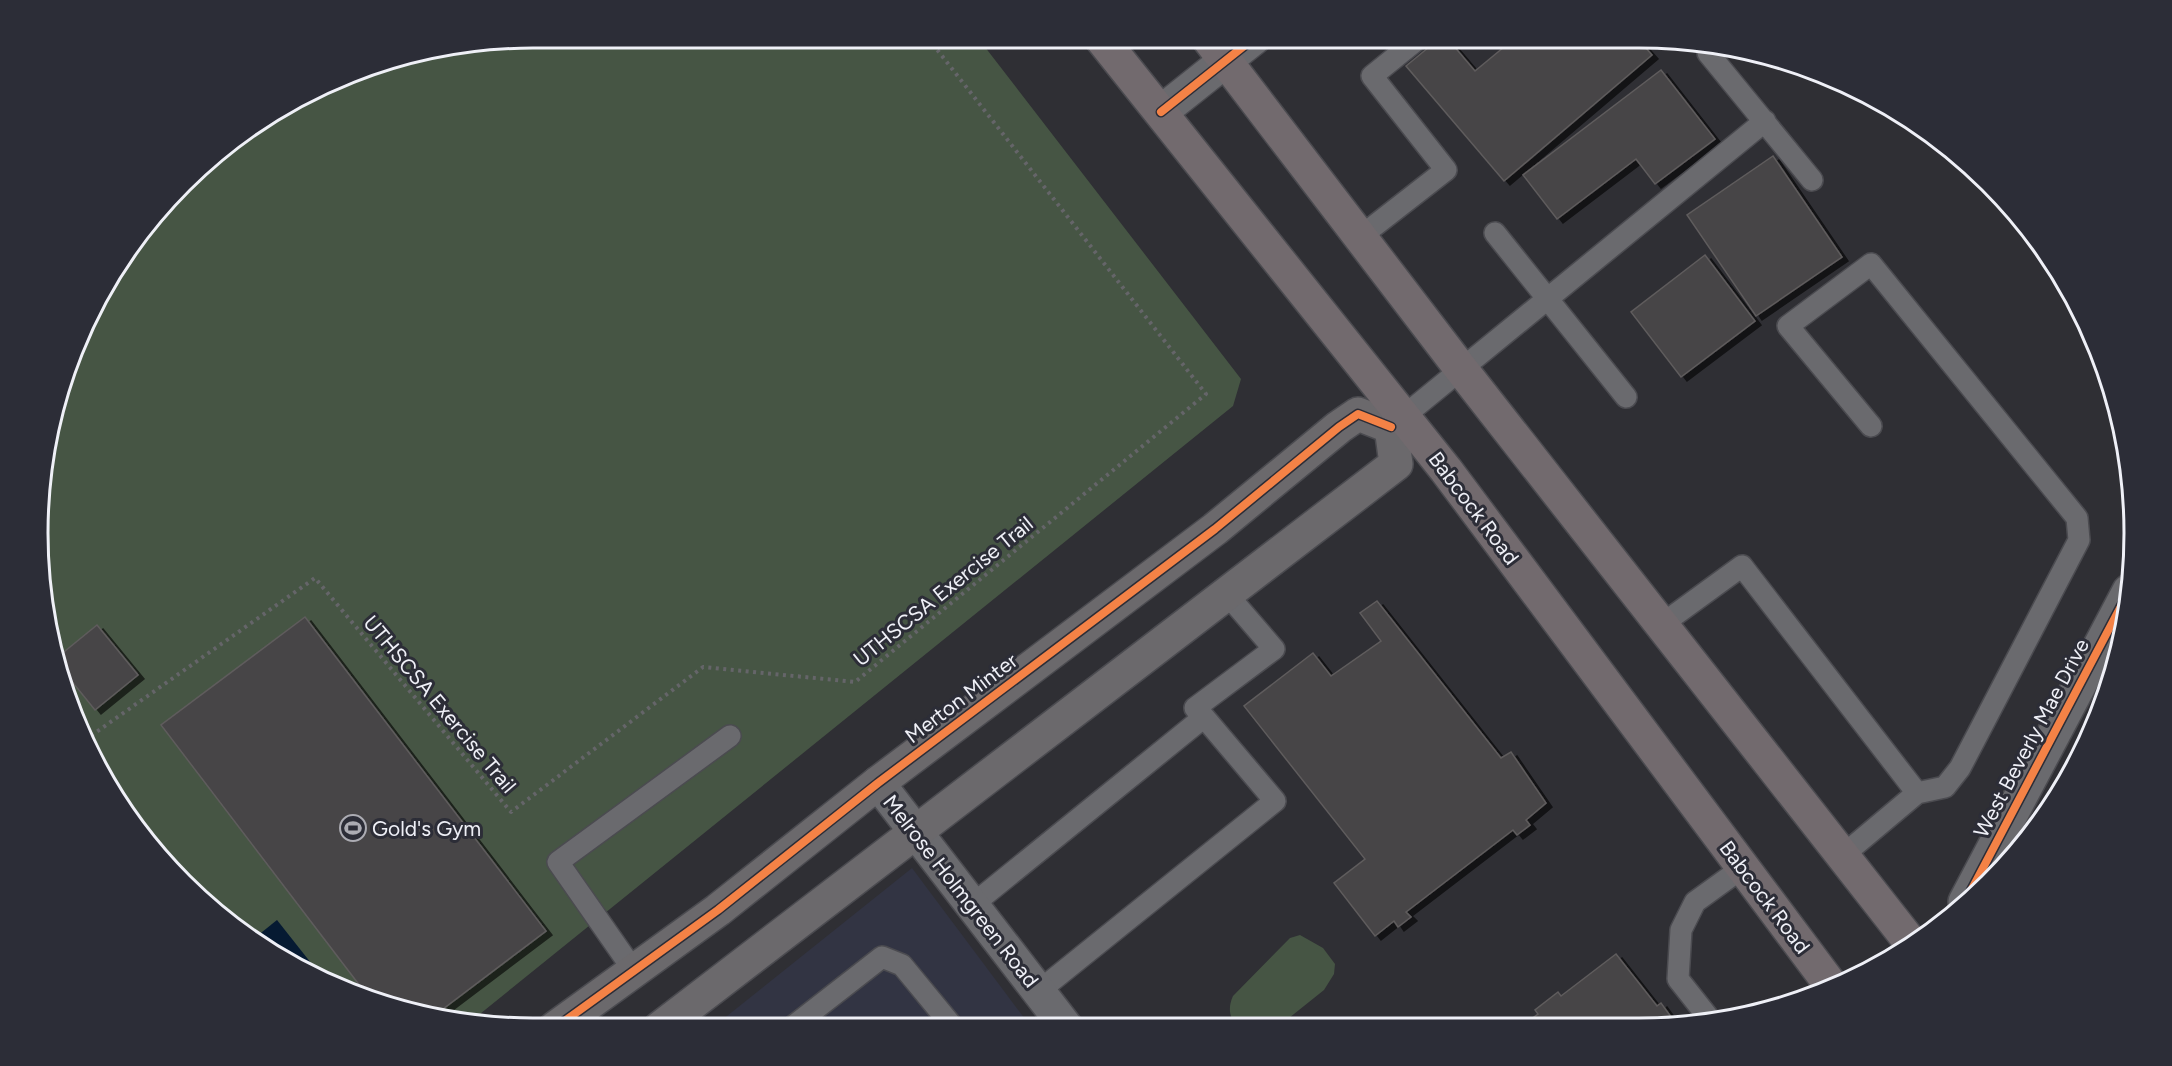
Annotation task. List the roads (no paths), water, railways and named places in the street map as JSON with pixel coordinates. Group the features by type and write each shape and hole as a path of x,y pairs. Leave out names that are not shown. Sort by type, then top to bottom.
{"main road":[{"name":"Babcock Road","path":"1109,48 1161,112 1827,980"},
{"path":"1217,49 1461,369 1906,937"}],"street":[{"path":"1161,112 1217,49"},
{"name":"Merton Minter","path":"569,1018 718,910 878,783 1215,529 1339,427 1358,414 1397,422"},
{"path":"673,1018 1396,464 1397,422"},
{"name":"West Beverly Mae Drive","path":"1975,882 2117,613"},
{"name":"Melrose Holmgreen Road","path":"878,783 1059,1018"}],"lane":[{"path":"1360,237 1446,170 1372,76 1407,48"},
{"path":"1708,53 1812,180"},
{"path":"1397,422 1765,121"},
{"path":"1495,233 1549,297 1626,397"},
{"path":"1842,856 1917,793 1945,787 1960,768 2079,540 2077,518 1871,264 1788,326 1872,426"},
{"path":"1661,625 1743,566 1917,793"},
{"path":"1039,991 1275,801 1195,708 1274,649 1226,592"},
{"path":"971,906 1204,717"},
{"path":"634,971 558,862 730,736"},
{"path":"1705,1013 1678,979 1681,930 1695,902 1742,868"},
{"path":"804,1018 882,957 902,966 945,1018"}],"water":[{"path":"277,920 313,965 290,953 260,933"}],"place":[{"name":"Gold's Gym","path":"353,828"}]}
